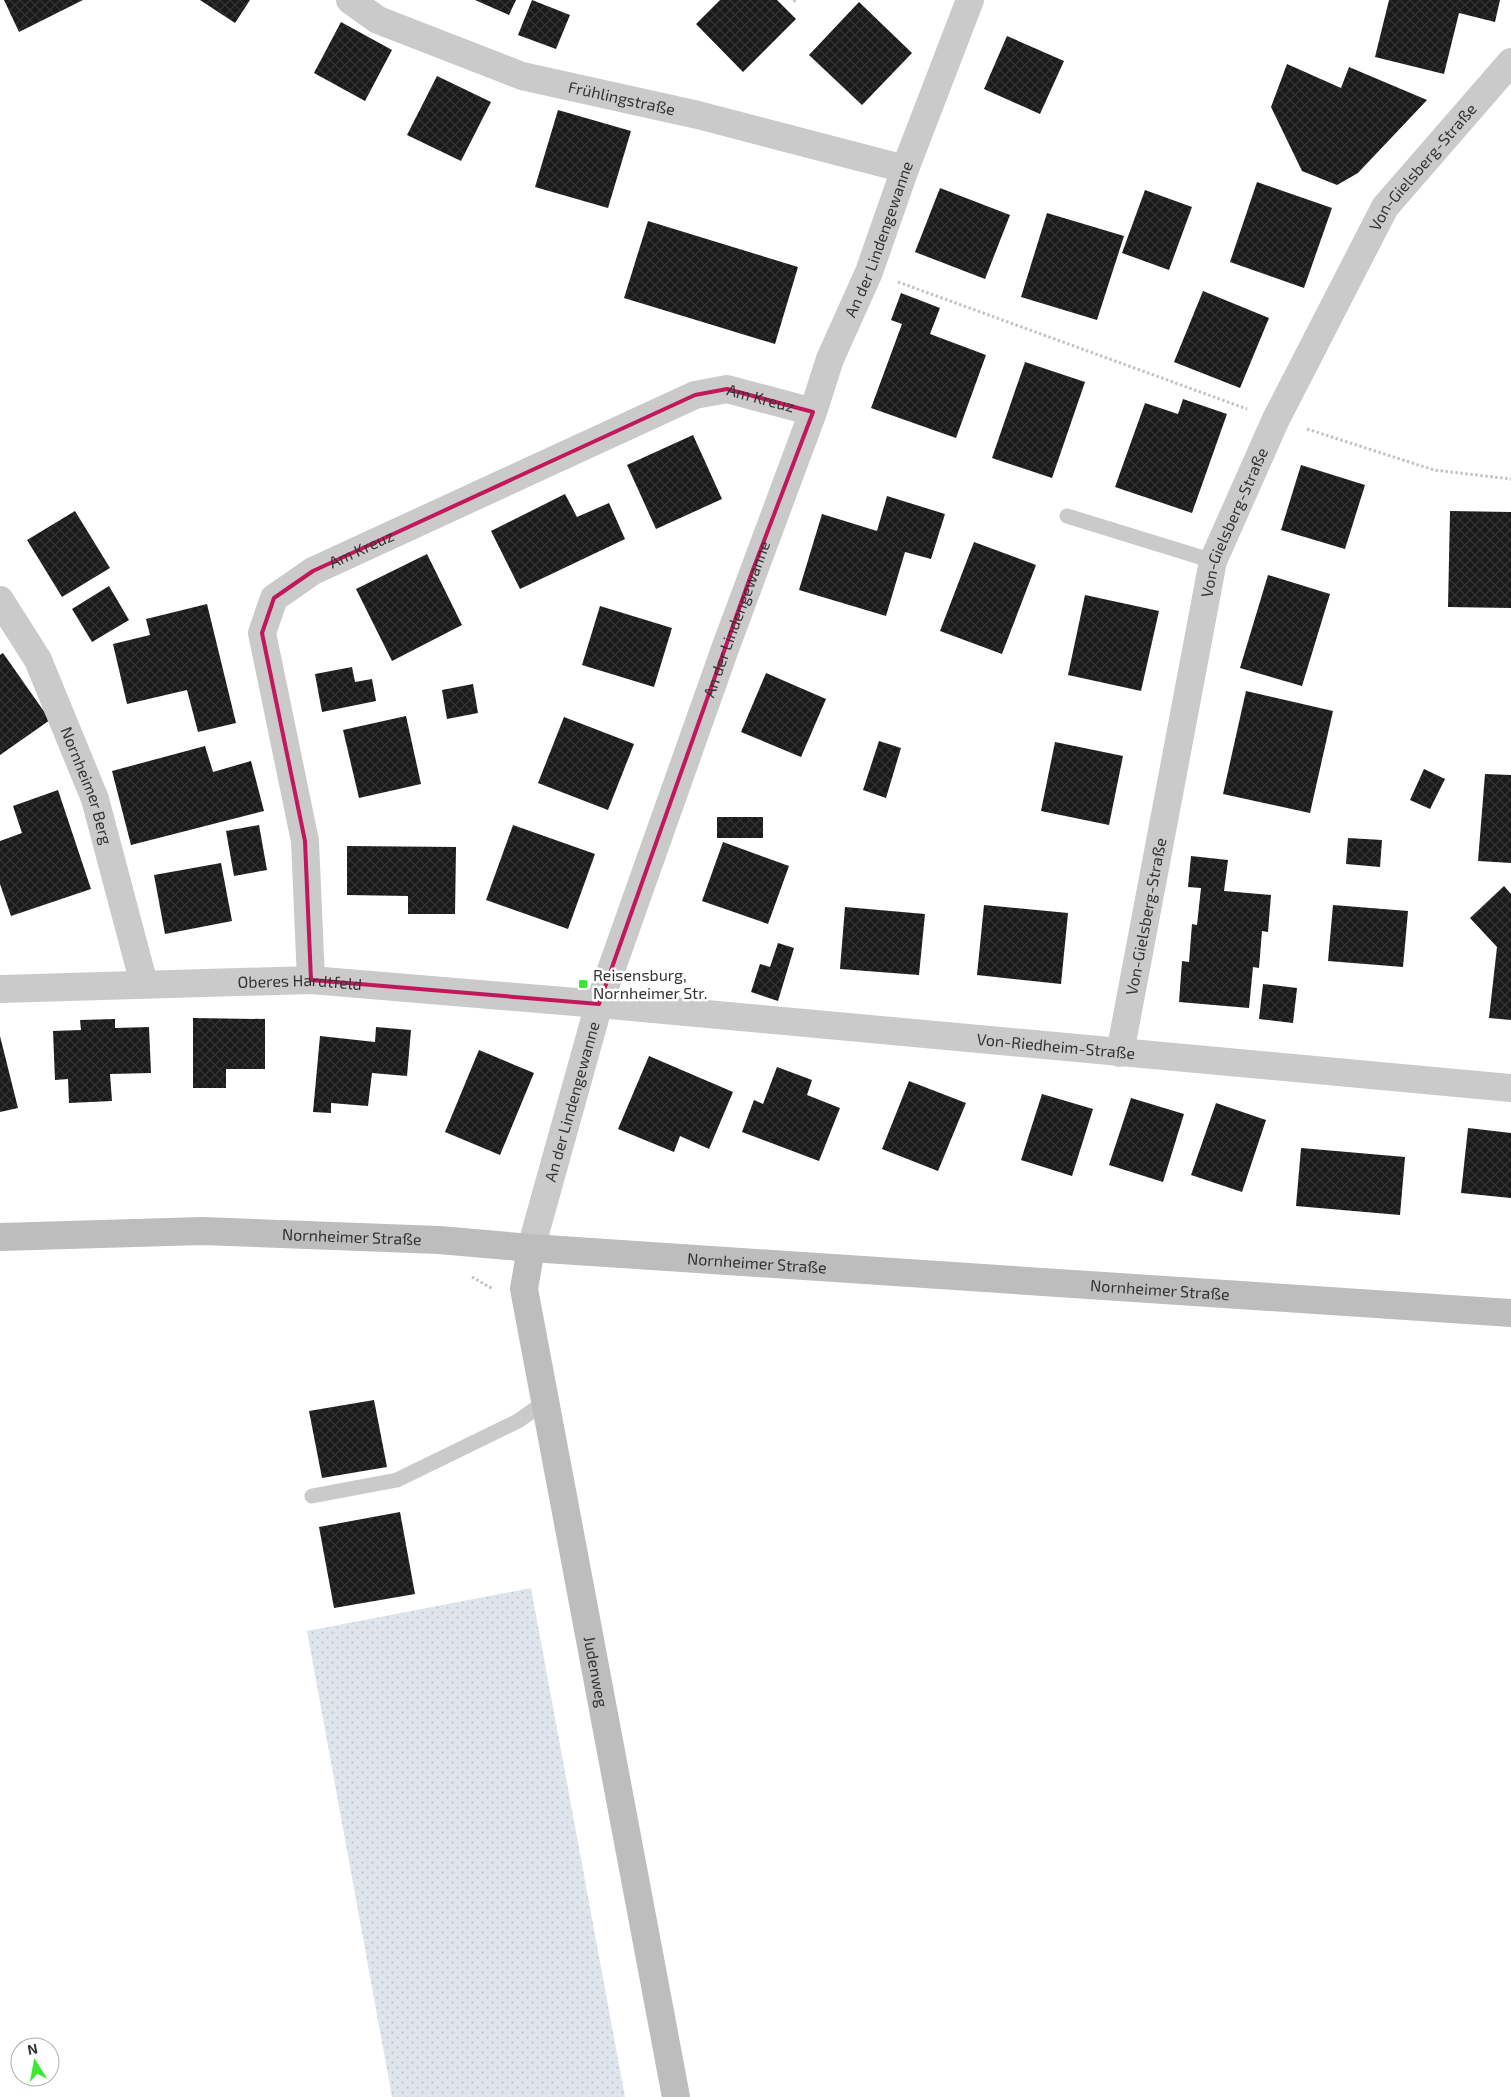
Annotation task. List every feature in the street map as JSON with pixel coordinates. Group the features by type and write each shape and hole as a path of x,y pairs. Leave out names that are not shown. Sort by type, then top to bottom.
{"street":[{"name":"Frühlingstraße","path":"350,0 378,20 522,76 698,115 905,169"},
{"name":"An der Lindengewanne","path":"531,1248 599,1004 751,575 813,412 830,358 869,272 905,169 970,0"},
{"name":"Von-Gielsberg-Straße","path":"1120,1053 1212,561 1276,420 1384,207 1511,62"},
{"name":"Am Kreuz","path":"311,980 305,841 262,633 274,598 313,571 695,396 727,389 813,412"},
{"name":"Nornheimer Berg","path":"0,600 38,660 96,800 144,984"},
{"name":"Oberes Hardtfeld","path":"0,989 311,980 599,1004"},
{"name":"Von-Riedheim-Straße","path":"599,1004 1511,1088"},
{"name":"Nornheimer Straße","path":"0,1237 202,1231 439,1240 531,1248 1511,1313"},
{"name":"Judenweg","path":"531,1248 524,1289 676,2097"}],"lane":[{"path":"1066,516 1212,561"},
{"path":"312,1496 398,1480 518,1421 545,1402"}],"path":[{"path":"869,272 1276,420 1434,470 1511,479"}],"highlighted area":[{"path":"727,389 813,412 751,575 599,1004 311,980 305,841 262,633 274,598 313,571 695,395"}],"shaded area":[{"path":"531,1588 625,2097 392,2097 307,1631"}],"building":[{"path":"4,0 83,0 19,32"},
{"path":"200,0 250,0 235,23"},
{"path":"475,0 516,0 509,15"},
{"path":"532,0 570,15 556,49 518,35"},
{"path":"720,0 777,0 796,19 743,72 696,24"},
{"path":"1389,0 1500,0 1495,22 1459,13 1444,74 1375,57"},
{"path":"859,2 912,53 862,105 809,55"},
{"path":"341,22 392,50 365,101 314,73"},
{"path":"1007,36 1064,61 1040,114 984,89"},
{"path":"1287,64 1341,88 1349,67 1427,100 1358,173 1337,185 1302,171 1271,107"},
{"path":"437,76 491,102 461,161 407,135"},
{"path":"558,110 631,131 608,208 535,187"},
{"path":"1257,182 1332,208 1304,288 1230,262"},
{"path":"940,188 1010,215 985,279 915,252"},
{"path":"1145,190 1192,207 1169,270 1122,253"},
{"path":"1047,213 1124,236 1097,320 1021,297"},
{"path":"648,221 798,267 775,344 624,298"},
{"path":"1203,291 1269,318 1240,388 1174,362"},
{"path":"901,293 940,308 930,334 986,355 956,438 871,408 902,324 891,320"},
{"path":"1025,362 1085,382 1052,478 992,458"},
{"path":"1183,399 1227,414 1192,513 1115,487 1145,403 1178,414"},
{"path":"693,435 722,499 656,529 627,465"},
{"path":"1301,465 1365,485 1345,549 1281,530"},
{"path":"565,494 577,517 609,503 625,539 520,589 491,531"},
{"path":"887,496 945,514 931,559 905,552 886,616 799,590 822,514 877,531"},
{"path":"75,511 110,568 62,597 27,540"},
{"path":"1450,511 1511,512 1511,608 1448,607"},
{"path":"974,542 1036,565 1002,654 940,631"},
{"path":"427,554 462,625 392,661 356,589"},
{"path":"1268,575 1330,594 1302,686 1240,668"},
{"path":"109,586 129,620 92,642 72,609"},
{"path":"1085,595 1159,611 1141,691 1068,675"},
{"path":"207,604 236,723 198,732 187,690 127,704 113,644 150,635 146,619"},
{"path":"600,606 672,628 654,687 582,665"},
{"path":"3,653 50,720 0,755 0,655"},
{"path":"352,667 355,682 372,679 376,701 322,712 315,674"},
{"path":"766,673 826,699 801,757 741,732"},
{"path":"473,684 478,713 447,719 442,690"},
{"path":"1246,691 1333,711 1310,813 1223,794"},
{"path":"406,716 421,784 359,798 343,730"},
{"path":"564,717 634,744 608,810 538,783"},
{"path":"879,741 901,748 886,798 863,790"},
{"path":"1055,742 1123,756 1109,825 1041,811"},
{"path":"205,746 213,772 251,761 264,811 131,845 112,771"},
{"path":"1424,769 1445,779 1430,809 1410,800"},
{"path":"1485,774 1511,775 1511,863 1478,861"},
{"path":"58,790 91,889 11,916 0,884 0,841 22,833 13,806"},
{"path":"717,817 763,817 763,838 717,838"},
{"path":"259,825 267,870 234,876 226,831"},
{"path":"513,825 595,854 568,929 486,900"},
{"path":"1348,838 1382,840 1380,867 1346,864"},
{"path":"723,842 789,866 768,924 702,901"},
{"path":"347,846 456,847 455,914 408,914 408,896 347,895"},
{"path":"1191,856 1228,860 1224,891 1271,895 1268,932 1262,931 1259,968 1253,967 1249,1008 1179,1002 1182,961 1189,962 1192,924 1197,925 1201,888 1188,887"},
{"path":"221,863 232,921 165,934 154,875"},
{"path":"1504,886 1511,894 1511,1020 1489,1018 1497,947 1470,918"},
{"path":"984,905 1068,913 1061,984 977,975"},
{"path":"1333,905 1408,911 1403,967 1328,961"},
{"path":"845,907 925,914 919,975 840,969"},
{"path":"778,943 794,948 778,1001 751,992 760,964 770,967"},
{"path":"1263,984 1297,988 1293,1023 1259,1019"},
{"path":"193,1018 265,1019 265,1069 226,1069 226,1088 193,1088"},
{"path":"115,1019 115,1028 149,1027 151,1073 110,1074 112,1101 69,1103 68,1079 55,1080 53,1031 81,1030 80,1020"},
{"path":"376,1027 411,1030 407,1076 372,1073 368,1106 331,1103 331,1113 313,1112 320,1036 375,1042"},
{"path":"0,1036 18,1108 0,1112"},
{"path":"479,1050 534,1073 500,1155 445,1132"},
{"path":"649,1056 733,1092 709,1149 680,1136 674,1152 618,1129"},
{"path":"777,1067 812,1080 807,1095 840,1108 819,1161 742,1132 754,1100 763,1104"},
{"path":"909,1081 966,1103 938,1171 882,1149"},
{"path":"1042,1094 1093,1109 1072,1176 1021,1160"},
{"path":"1131,1098 1184,1114 1163,1182 1109,1165"},
{"path":"1216,1103 1266,1120 1242,1192 1191,1175"},
{"path":"1468,1128 1511,1133 1511,1198 1461,1193"},
{"path":"1301,1148 1405,1157 1400,1215 1296,1206"},
{"path":"374,1400 387,1467 322,1478 309,1411"},
{"path":"400,1512 415,1594 334,1608 319,1527"}],"place":[{"name":"Reisensburg, Nornheimer Str.","path":"583,984"}]}
